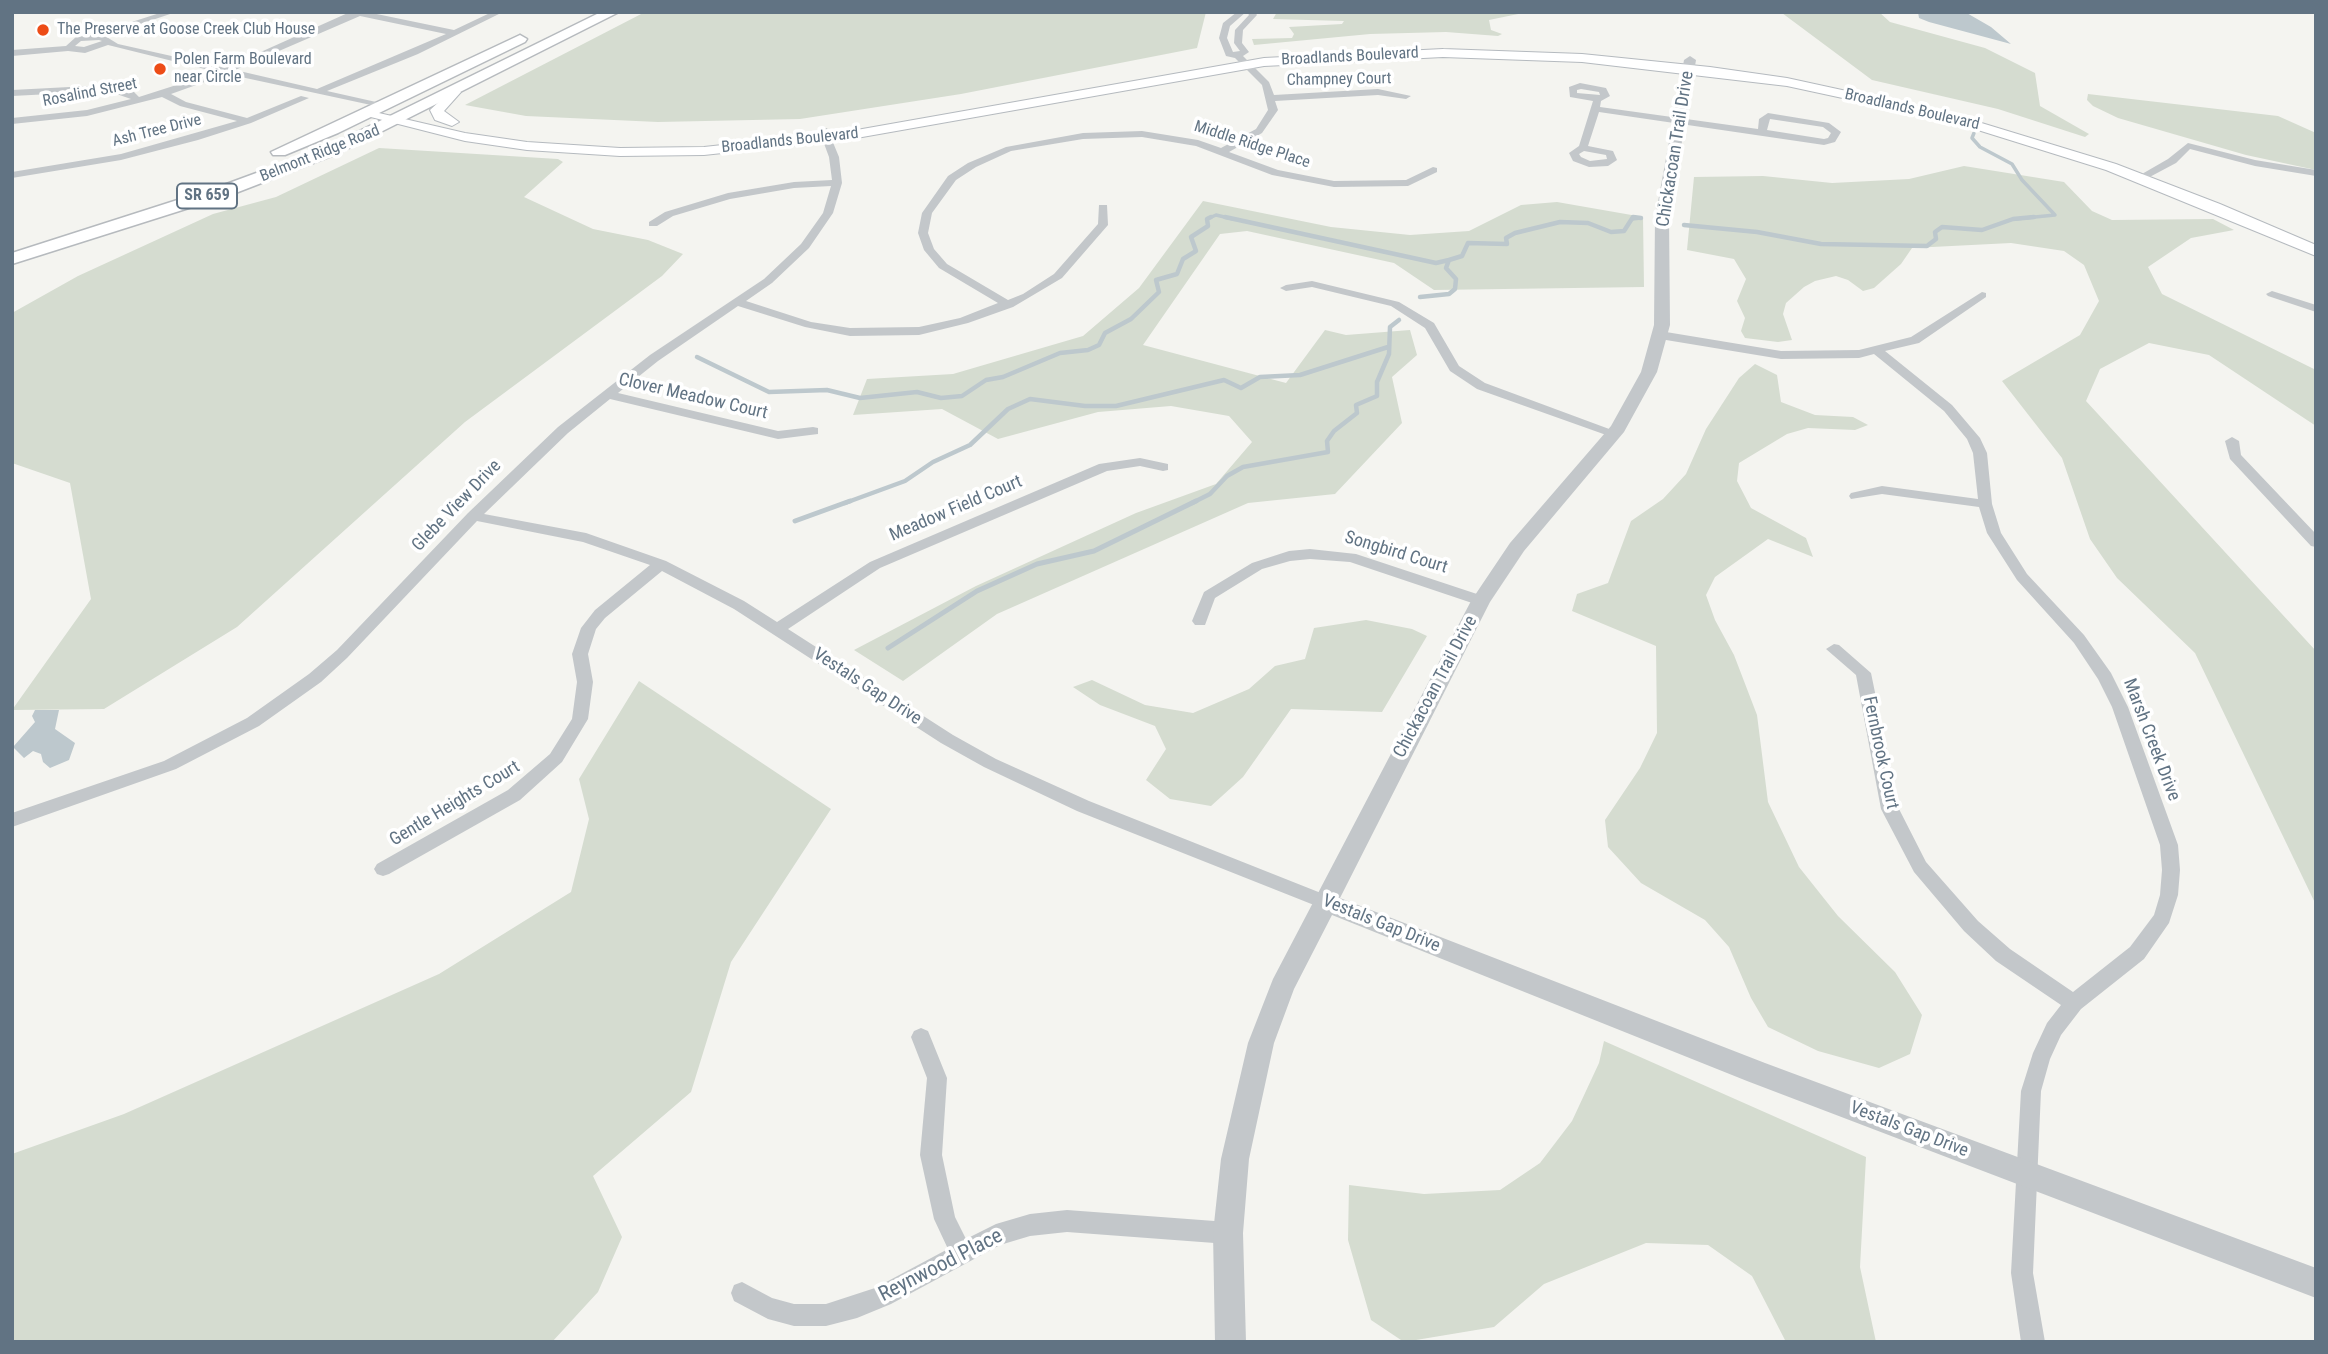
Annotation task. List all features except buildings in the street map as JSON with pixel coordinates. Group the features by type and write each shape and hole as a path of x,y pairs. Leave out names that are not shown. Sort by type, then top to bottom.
{"main road":[{"name":"Belmont Ridge Road","path":"12,259 240,186 333,150 405,117 612,12"},
{"name":"Belmont Ridge Road","path":"12,243 202,181 301,144 538,30"},
{"name":"Broadlands Boulevard","path":"382,106 405,117 496,142 611,151 704,151 826,134 1241,60 1343,48 1452,45 1588,49 1787,82 1952,118 2147,175 2316,239"},
{"path":"452,122 440,117 437,110 454,92"},
{"name":"Broadlands Boulevard","path":"366,114 452,122 547,138 717,140 826,134"},
{"name":"Broadlands Boulevard","path":"2147,175 2316,251"}],"street":[{"path":"17,52 71,45 172,12"},
{"path":"319,91 499,12"},
{"path":"1223,151 1249,138 1266,125 1273,110 1272,98 1266,84 1241,60 1229,54 1223,38 1226,25 1242,12"},
{"path":"1241,60 1245,52 1238,43 1239,30 1252,15 1251,12"},
{"path":"358,13 455,33"},
{"name":"Rosalind Street","path":"12,121 87,113 163,94 212,77 358,13"},
{"path":"93,48 147,21"},
{"path":"94,37 226,71 382,106"},
{"path":"71,45 366,114"},
{"name":"Chickacoan Trail Drive","path":"1231,1342 1228,1233 1235,1158 1261,1043 1282,987 1481,601 1517,547 1614,433 1649,372 1660,335 1664,300 1662,218 1690,64"},
{"path":"12,93 108,88 131,93 138,101"},
{"name":"Champney Court","path":"1272,98 1378,92 1406,96"},
{"path":"163,94 183,104 248,121"},
{"name":"Ash Tree Drive","path":"12,175 121,157 248,121 304,98"},
{"path":"1583,148 1596,104 1680,121 1824,142 1832,140 1836,132 1826,125 1774,115 1765,118 1762,132"},
{"name":"Glebe View Drive","path":"12,820 170,765 212,745 285,700 342,654 520,469 606,394 783,268 805,246 828,213 837,183 836,165 826,134"},
{"name":"Middle Ridge Place","path":"1009,305 950,272 935,258 925,242 924,223 927,213 945,186 961,171 984,158 1016,147 1098,134 1171,137 1223,151 1276,173 1334,184 1408,183 1433,170"},
{"path":"2147,175 2188,146 2255,163 2316,173"},
{"path":"653,224 669,214 728,196 794,185 837,183"},
{"path":"737,302 809,325 874,333 942,327 1009,305 1044,287 1069,265 1102,225 1103,207"},
{"path":"1286,288 1312,284 1395,304 1430,326 1454,368 1481,386 1614,433"},
{"path":"2272,294 2316,309"},
{"path":"1660,335 1781,355 1835,356 1878,351 1930,332 1982,295"},
{"name":"Marsh Creek Drive","path":"1878,351 1948,408 1973,438 1980,453 1985,504 1994,533 2012,564 2079,639 2105,677 2120,707 2169,845 2169,895 2162,918 2137,953 2074,1003 2054,1029 2037,1070 2028,1114 2022,1273 2033,1342"},
{"name":"Clover Meadow Court","path":"606,394 767,433 813,431"},
{"path":"2232,441 2235,457 2316,543"},
{"name":"Meadow Field Court","path":"777,629 875,565 1104,467 1140,462 1163,467"},
{"path":"1856,496 1882,490 1985,504"},
{"name":"Vestals Gap Drive","path":"473,516 586,538 661,564 702,583 990,763 1083,806 2025,1175 2316,1283"},
{"name":"Songbird Court","path":"1200,621 1209,595 1230,582 1273,560 1310,554 1352,557 1481,601"},
{"name":"Gentle Heights Court","path":"383,869 514,795 556,758 580,719 585,682 580,653 589,628 600,614 661,564"},
{"name":"Fernbrook Court","path":"1834,649 1863,673 1890,809 1920,867 1971,926 2037,980 2074,1003"},
{"path":"921,1037 937,1078 931,1154 936,1187 945,1219 961,1252"},
{"name":"Reynwood Place","path":"742,1293 768,1308 794,1314 826,1314 857,1307 883,1296 961,1252 1007,1232 1067,1221 1228,1233"}],"shaded area":[{"path":"645,12 1206,12 1197,48 961,94 800,119 658,122 526,116 465,105"},
{"path":"1277,12 1528,12 1489,20 1491,30 1502,34 1498,36 1446,32 1370,34 1254,45 1252,39 1292,38 1294,34 1289,27 1342,24 1344,21 1273,19"},
{"path":"1879,12 1890,22 1985,48 2035,73 2040,106 2089,134 2085,137 1998,109 1872,80 1782,13"},
{"path":"1918,12 1965,12 1991,27 2011,44 1929,22 1919,18"},
{"path":"2088,94 2278,116 2316,133 2316,170 2246,155 2118,118 2093,106 2087,100"},
{"path":"379,148 558,159 563,162 524,197 593,229 648,240 683,254 662,276 465,422 237,627 104,709 12,710 91,599 70,483 12,463 12,313 78,276 213,214 276,197"},
{"path":"1964,166 2064,182 2092,211 2112,220 2213,219 2234,230 2191,238 2148,267 2162,294 2316,370 2316,426 2209,355 2149,343 2100,369 2086,401 2316,651 2316,905 2195,653 2117,578 2090,539 2062,458 2002,381 2080,335 2099,301 2084,265 2064,251 2011,243 1912,248 1901,264 1874,288 1863,291 1848,280 1836,276 1804,287 1786,303 1783,314 1792,340 1778,342 1745,338 1741,331 1745,318 1737,301 1746,279 1734,259 1687,250 1694,177 1763,176 1832,183 1909,179"},
{"path":"1203,201 1331,227 1410,235 1469,231 1521,205 1557,202 1643,217 1644,287 1434,290 1394,263 1247,231 1220,234 1143,345 1286,383 1325,330 1346,335 1410,330 1417,355 1392,377 1402,423 1335,494 1248,503 997,614 903,681 854,650 976,586 1136,513 1216,484 1252,442 1229,416 1171,406 1098,412 998,439 942,409 853,415 867,379 953,374 1083,336 1139,288"},
{"path":"1755,364 1777,375 1781,402 1815,415 1853,417 1868,425 1855,430 1808,428 1787,434 1739,463 1737,481 1751,508 1806,538 1813,557 1768,539 1715,577 1706,595 1715,620 1734,655 1757,715 1768,802 1799,867 1838,916 1895,972 1922,1015 1910,1054 1879,1068 1818,1051 1768,1027 1751,998 1729,947 1705,920 1641,883 1608,847 1605,820 1640,768 1657,733 1656,646 1572,611 1577,594 1608,583 1631,521 1663,499 1686,474 1706,429 1739,378"},
{"path":"1366,620 1412,629 1427,636 1382,712 1291,709 1243,777 1211,806 1170,799 1146,780 1166,749 1155,726 1100,705 1073,687 1092,680 1145,705 1193,713 1249,689 1275,666 1305,659 1314,628"},
{"path":"639,681 831,809 731,962 691,1092 593,1176 622,1237 598,1292 552,1342 12,1342 12,1154 124,1114 439,974 571,892 589,819 579,779"},
{"path":"35,710 59,710 55,729 75,743 69,760 50,768 43,762 41,754 33,751 24,758 13,747 35,722 32,716"},
{"path":"1604,1041 1866,1157 1860,1267 1876,1342 1786,1342 1752,1276 1708,1245 1646,1243 1544,1284 1494,1327 1404,1342 1371,1320 1348,1240 1349,1185 1424,1194 1500,1190 1540,1163 1572,1121 1599,1063"}],"waterway":[{"path":"1974,133 1972,138 1980,147 2012,164 2022,180 2055,215 2015,219"},
{"path":"1207,219 1216,215 1233,219"},
{"path":"1207,219 1211,217"},
{"path":"1225,217 1436,263 1449,260"},
{"path":"1449,260 1462,256 1468,243 1507,244 1506,238 1515,233 1560,222 1588,223 1611,232 1624,231 1633,217 1641,218 1632,219"},
{"path":"1684,225 1757,232 1821,244 1927,246 1936,239 1935,232 1942,227 1982,230 2013,219 2034,217"},
{"path":"697,357 769,392 827,390 860,398 917,392 941,398 962,396 986,380 1003,377 1060,353 1088,350 1099,345 1105,333 1131,319 1159,292 1156,280 1177,274 1183,259 1196,251 1191,237 1208,226 1207,219"},
{"path":"1420,297 1449,294 1455,289 1456,279 1446,268 1449,260"},
{"path":"1196,501 1210,494 1227,476 1243,467 1328,452 1327,441 1334,431 1357,413 1356,405 1377,396 1377,382 1389,354 1390,327 1399,320"},
{"path":"845,503 905,481 933,462 970,445 1008,409 1030,399 1085,406 1116,406 1224,380 1241,388 1260,377 1300,375 1388,347"},
{"path":"795,521 850,501"},
{"path":"888,648 977,591 1037,564 1094,551 1196,501"},
{"path":"1192,503 1196,501"}],"place":[{"name":"The Preserve at Goose Creek Club House","path":"43,30"},
{"name":"Polen Farm Boulevard near Circle","path":"160,69"}]}
